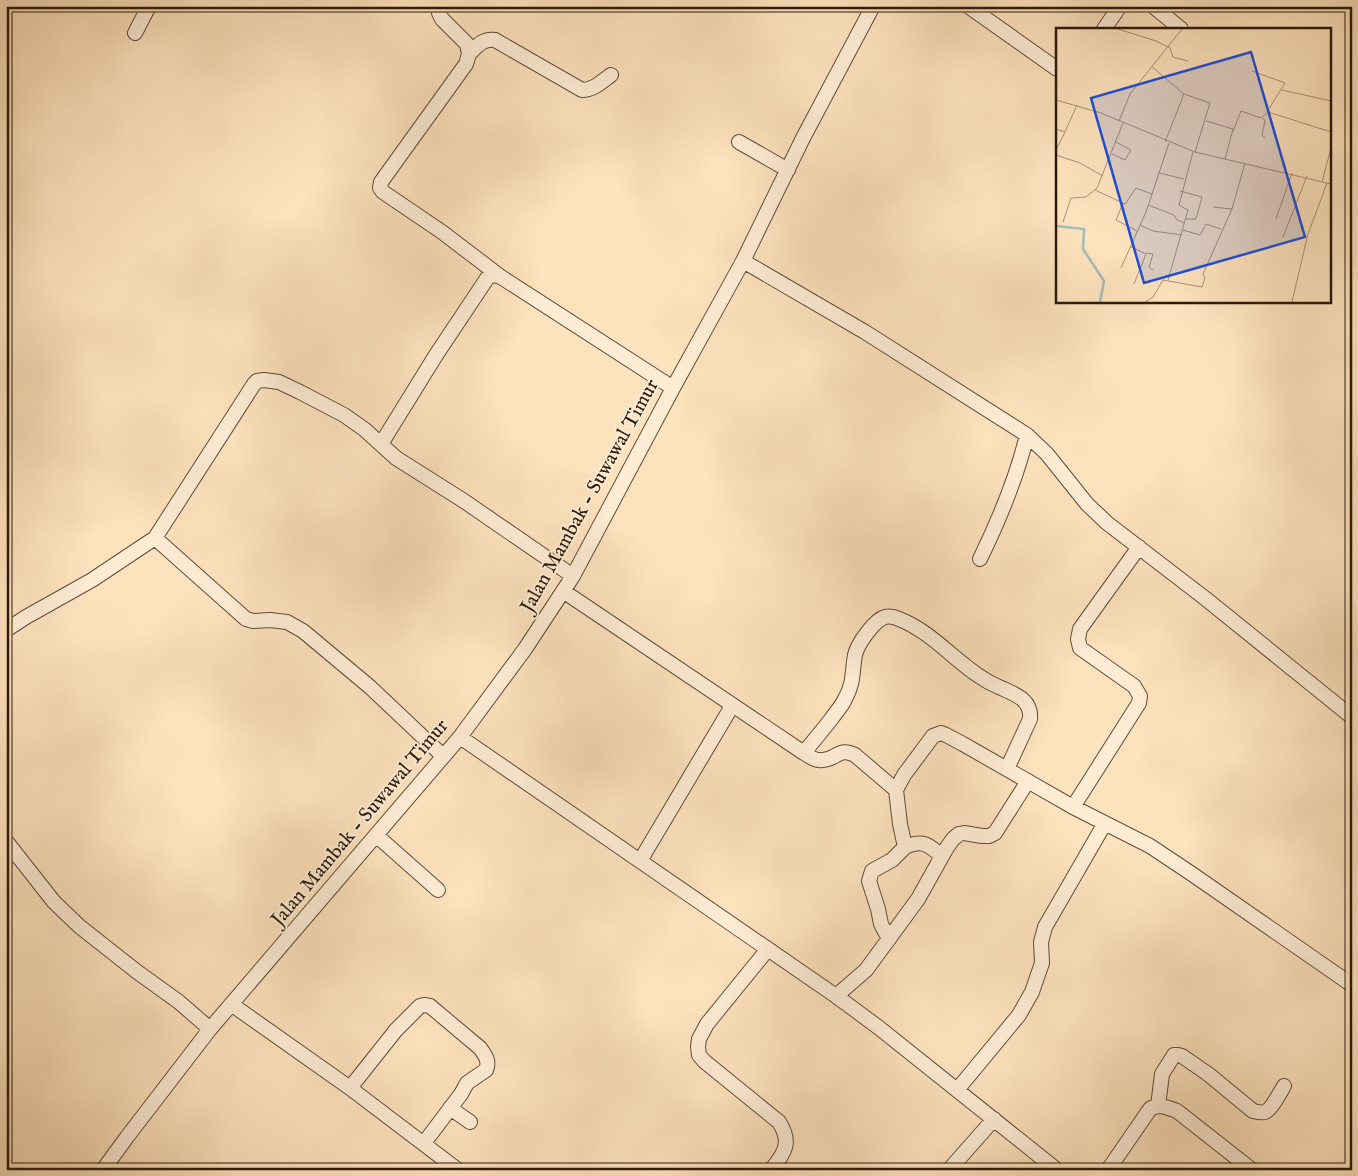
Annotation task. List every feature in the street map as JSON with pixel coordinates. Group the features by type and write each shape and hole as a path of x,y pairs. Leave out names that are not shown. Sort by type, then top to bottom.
{"street":[{"path":"135,33 149,6"},
{"name":"Jalan Mambak - Suwawal Timur","path":"103,1170 210,1028 460,737 525,649 573,576 743,261 803,138 873,6"},
{"path":"968,6 1056,68"},
{"path":"1105,28 1120,6"},
{"path":"1154,6 1179,28"},
{"path":"438,8 442,19 468,44 469,54 466,64 381,182 380,188 501,277 673,388"},
{"path":"469,54 483,41 488,39 495,40 582,90 590,89 611,75"},
{"path":"739,142 788,170"},
{"path":"743,261 865,332 1027,435 1047,454 1086,504 1107,523 1206,599 1352,717"},
{"path":"380,444 488,277 496,275 501,277"},
{"path":"6,630 92,580 155,538 257,381 279,382 344,415 364,429 396,458 464,501 573,576"},
{"path":"980,559 1000,518 1017,475 1027,435"},
{"path":"155,538 246,619 287,622 304,631 370,687 443,756"},
{"path":"1073,807 1139,703 1140,696 1134,686 1080,648 1078,639 1080,629 1139,547"},
{"path":"563,591 804,754 820,760 833,758 843,751 848,752 896,790"},
{"path":"804,754 844,702 853,677 855,654 862,640 878,622 886,617 891,617 898,618 917,628 970,670 989,683 1021,697 1026,703 1031,713 1030,719 1007,769"},
{"path":"640,861 732,706"},
{"path":"905,846 896,790 904,775 931,737 936,734 946,735 1073,807 1150,846 1352,985"},
{"path":"460,737 836,996 878,1027 1057,1170"},
{"path":"836,996 866,970 918,899 953,839 959,834 964,833 989,836 995,833 1028,781"},
{"path":"957,1090 1019,1015 1032,992 1042,963 1041,942 1044,927 1105,823"},
{"path":"376,836 438,890"},
{"path":"6,841 54,902 79,926 210,1028"},
{"path":"889,939 882,924 869,881 872,871 892,860 905,846 919,843 925,843 942,856"},
{"path":"768,949 707,1024 699,1039 698,1047 699,1055 704,1061 779,1122 784,1129 787,1139 777,1168"},
{"path":"231,1004 350,1088 458,1170"},
{"path":"350,1088 396,1030 420,1006 430,1006 480,1048 488,1062 486,1070 467,1083 424,1143"},
{"path":"1158,1106 1162,1074 1174,1056 1177,1055 1182,1056 1208,1074 1253,1111 1263,1113 1269,1110 1284,1086"},
{"path":"1108,1170 1150,1109 1158,1106 1176,1111 1252,1170"},
{"path":"450,1108 470,1122"},
{"path":"949,1170 994,1119"}]}
